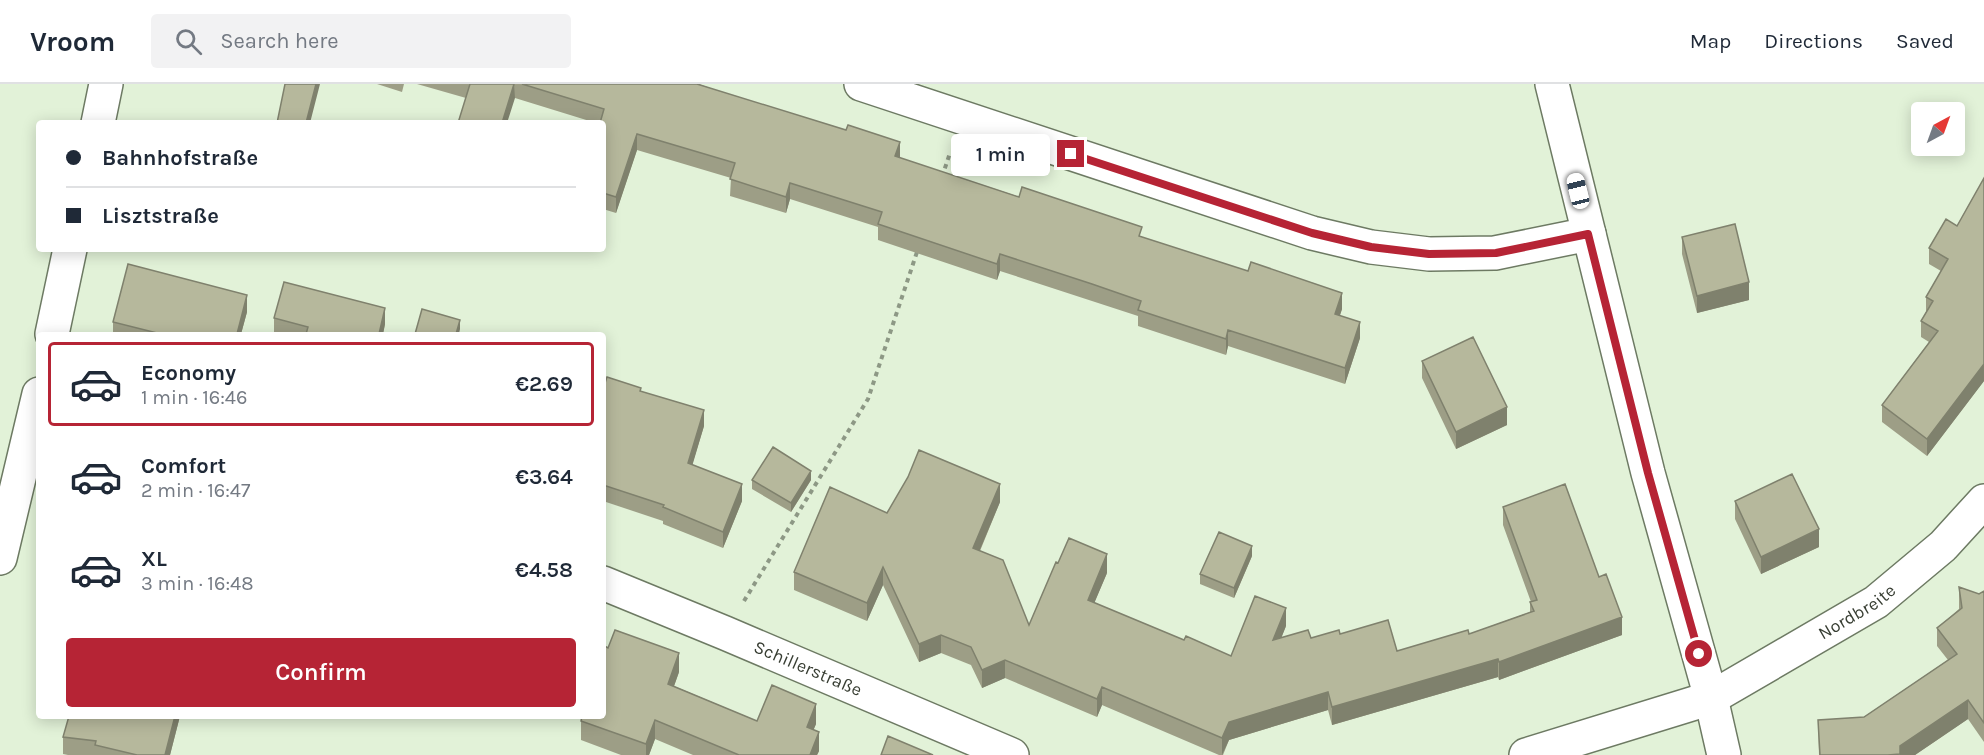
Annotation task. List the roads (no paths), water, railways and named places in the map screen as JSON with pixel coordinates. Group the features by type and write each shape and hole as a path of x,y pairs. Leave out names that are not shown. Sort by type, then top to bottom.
{"street":[{"path":"99,120 106,84"},
{"path":"861,84 1312,233 1371,247 1429,254 1496,253 1588,234"},
{"path":"1552,84 1648,473 1712,698 1724,755"},
{"path":"52,332 69,252"},
{"path":"0,558 36,413"},
{"name":"Nordbreite","path":"1712,698 1876,602 1943,546 1984,501"},
{"name":"Schillerstraße","path":"606,584 1012,755"},
{"path":"1526,755 1712,698"}]}
